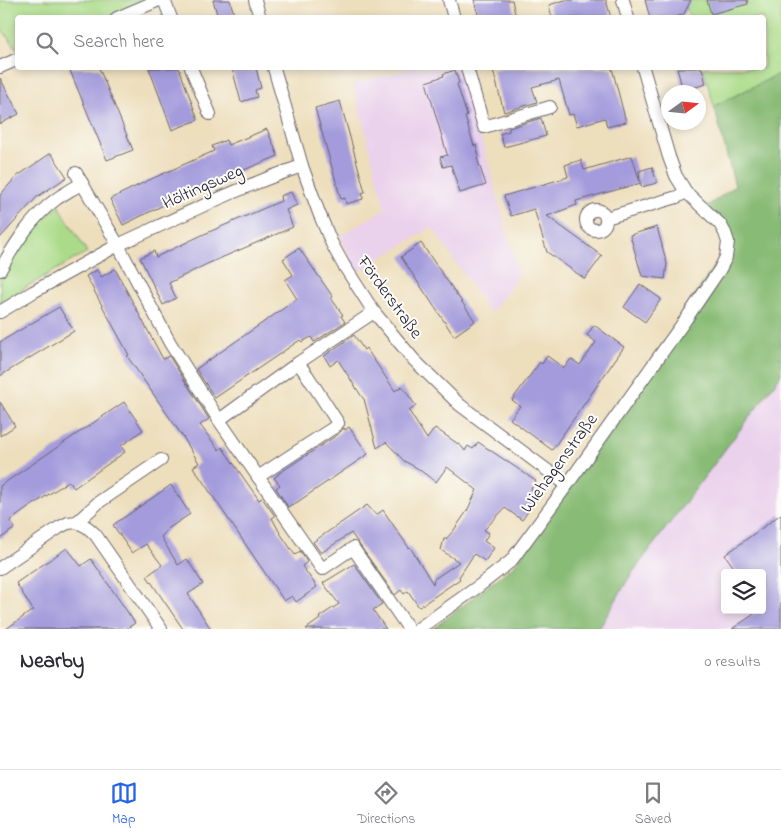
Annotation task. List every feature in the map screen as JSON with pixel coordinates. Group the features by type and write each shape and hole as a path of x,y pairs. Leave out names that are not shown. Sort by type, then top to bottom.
{"street":[{"path":"124,15 159,0"},
{"path":"164,0 170,15"},
{"path":"255,0 259,15"},
{"path":"450,0 453,15"},
{"path":"623,0 627,15"},
{"path":"0,67 15,60"},
{"path":"192,70 210,114"},
{"name":"Förderstraße","path":"275,70 302,166 319,213 332,244 350,277 374,312 414,360 460,405 567,485"},
{"path":"468,70 484,127 550,107"},
{"name":"Wiehagenstraße","path":"418,629 479,586 510,561 686,319 726,257 728,242 720,224 686,192 676,176 644,70"},
{"name":"Höltingsweg","path":"0,312 118,245 209,203 302,166"},
{"path":"0,270 16,242 32,222 79,178 118,245 170,343 219,420 322,569 353,548 409,629"},
{"path":"606,218 677,197 686,192"},
{"path":"219,420 298,363 374,312"},
{"path":"258,477 338,423 298,363"},
{"path":"77,522 99,502 161,460"},
{"path":"0,568 60,527 68,523 77,522 87,526 95,534 161,629"}],"shaded area":[{"path":"405,70 463,70 519,276 490,313 432,227 358,272 340,236 385,209 353,84"},
{"path":"781,375 781,629 599,629 630,576"}],"green space":[{"path":"0,0 149,0 111,15 15,15 15,46 0,27"},
{"path":"684,0 781,0 781,73 714,106 704,70 766,70 766,15 688,15"},
{"path":"781,73 781,375 630,576 599,629 433,629 515,565 730,243 706,207 735,186 714,106"},
{"path":"59,206 87,252 0,302 0,278 12,256 42,220"}],"building":[{"path":"213,0 230,0 234,15 217,15"},
{"path":"474,0 512,0 515,15 478,15"},
{"path":"565,0 606,0 610,15 551,15 549,5"},
{"path":"645,0 691,0 684,14 681,15 649,15"},
{"path":"707,0 747,0 748,4 711,14"},
{"path":"70,70 100,70 133,150 107,160"},
{"path":"150,70 180,70 198,120 172,130"},
{"path":"233,70 256,70 261,88 255,90 257,97 241,102"},
{"path":"455,70 459,83 457,84 467,116 465,117 474,146 476,145 479,157 477,158 486,185 460,193 451,165 443,167 440,157 448,155 426,82"},
{"path":"493,70 613,70 626,122 607,127 605,118 577,126 573,114 569,115 559,80 532,87 537,102 504,112"},
{"path":"678,70 702,70 706,84 681,85"},
{"path":"0,78 19,114 0,124"},
{"path":"340,101 365,192 362,193 363,199 346,204 345,198 341,199 315,108"},
{"path":"541,118 546,136 504,147 500,134 509,131 509,128"},
{"path":"267,129 278,156 186,194 123,225 110,199 214,151 212,146 226,140 228,145"},
{"path":"51,153 67,177 37,197 0,238 0,195 16,177"},
{"path":"632,156 640,182 639,171 652,167 657,183 641,187 641,183 576,201 577,205 547,216 602,256 585,279 547,252 534,209 511,216 504,196 568,177 565,165 581,160 584,170"},
{"path":"291,192 297,205 286,210 293,227 207,264 169,283 176,298 163,305 140,258 154,251 156,257 281,201 280,196"},
{"path":"657,227 667,264 665,279 642,276 630,235"},
{"path":"421,243 475,321 454,336 401,257"},
{"path":"299,248 333,297 331,298 343,315 341,316 345,322 314,342 311,337 302,342 300,340 215,398 196,369 297,299 285,280 293,275 283,259"},
{"path":"115,269 163,359 169,356 209,419 200,425 219,450 222,447 259,500 262,498 275,516 272,518 295,555 300,551 307,562 302,566 317,587 296,602 292,596 284,601 193,467 199,463 127,356 129,355 86,276 97,270 101,277"},
{"path":"640,284 661,299 645,322 624,307"},
{"path":"59,307 74,331 0,376 0,342"},
{"path":"594,325 624,347 552,450 510,419 520,406 512,400 540,362 542,364 547,356 564,368 571,359 580,365 596,342 587,335"},
{"path":"354,335 364,350 366,348 395,391 402,386 416,406 409,411 427,439 435,428 461,446 465,451 468,446 473,449 478,442 536,481 531,489 535,492 532,496 537,499 522,520 505,508 484,530 489,533 484,541 494,548 485,561 474,554 459,577 460,579 419,607 408,591 404,594 401,590 395,595 351,533 321,553 313,542 367,505 376,515 383,510 410,547 433,584 434,579 459,562 441,550 444,539 454,530 467,511 477,490 447,467 436,482 404,461 386,442 377,448 364,399 338,360 330,366 324,356"},
{"path":"0,402 15,426 0,436"},
{"path":"124,402 143,430 121,446 125,452 74,488 69,481 28,508 10,521 15,528 0,539 0,486"},
{"path":"349,427 368,454 288,507 276,488 280,485 274,478 337,435 344,428 345,430"},
{"path":"171,485 190,514 169,528 161,537 178,565 187,559 203,584 188,594 211,629 183,629 147,576 162,565 146,544 132,553 113,525"},
{"path":"781,514 781,629 732,629 754,614 766,614 766,569 735,569 725,555"},
{"path":"67,548 81,566 91,559 135,623 126,629 6,629 33,610 16,583"},
{"path":"354,564 382,604 373,610 386,629 306,629 320,619 319,617 339,604 323,583"}]}
